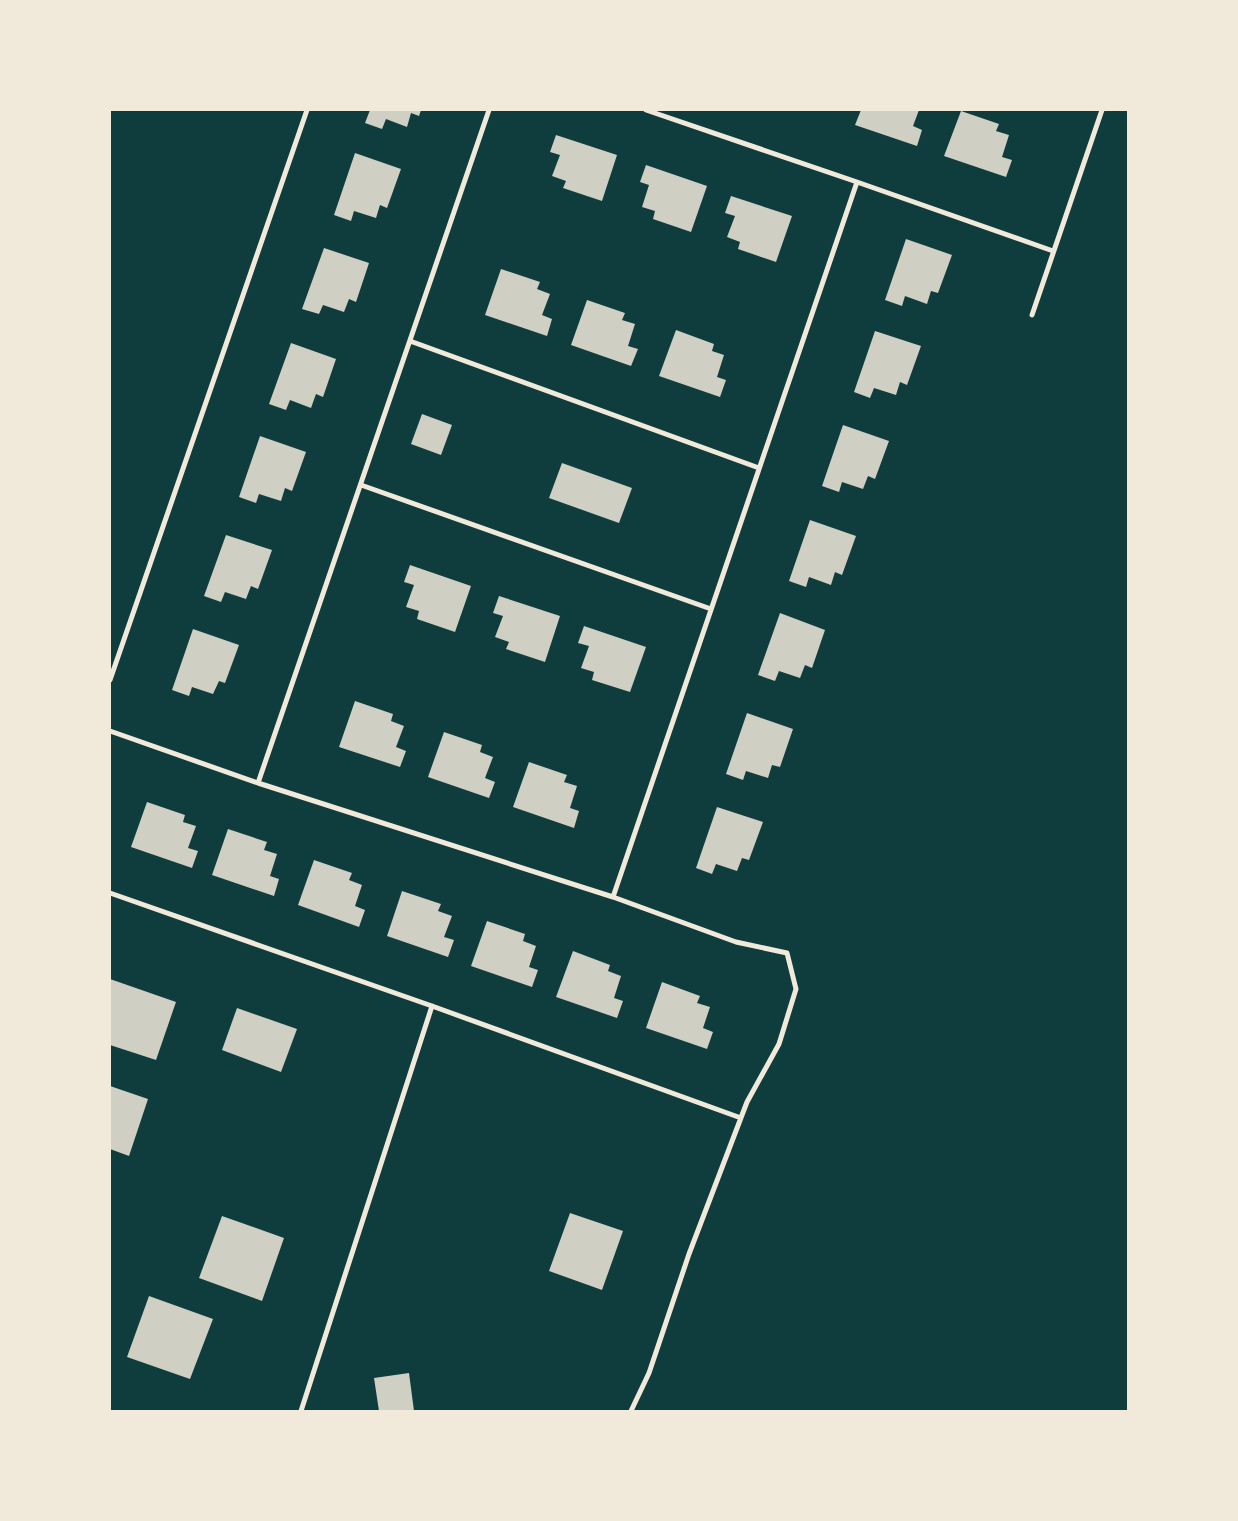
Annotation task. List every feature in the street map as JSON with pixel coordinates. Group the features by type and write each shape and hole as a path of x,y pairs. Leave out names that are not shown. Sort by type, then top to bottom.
{"street":[{"path":"110,680 306,110"},
{"path":"258,783 489,110"},
{"path":"646,110 1054,251"},
{"path":"1032,315 1102,110"},
{"path":"613,897 857,182"},
{"path":"410,341 760,468"},
{"path":"361,485 712,609"},
{"path":"110,731 258,783 613,897 736,942 787,953 796,989 778,1044 747,1102 689,1254 649,1373 631,1411"},
{"path":"110,893 432,1006 741,1118"},
{"path":"301,1411 432,1006"}],"building":[{"path":"370,110 421,110 419,116 411,113 407,127 386,119 382,129 365,123"},
{"path":"861,110 919,110 913,126 922,130 917,146 855,125"},
{"path":"961,111 999,124 996,131 1009,135 1002,157 1012,160 1006,177 944,156"},
{"path":"556,135 617,155 602,201 563,188 566,181 552,176 560,155 550,152"},
{"path":"355,153 401,169 387,208 380,205 376,218 354,211 351,221 334,215"},
{"path":"646,165 707,186 691,232 653,219 655,211 642,207 649,185 640,182"},
{"path":"731,196 792,216 776,262 738,249 740,242 727,237 735,216 725,213"},
{"path":"906,239 952,255 938,293 931,291 927,304 905,296 902,306 885,300"},
{"path":"324,248 369,263 356,302 349,299 344,312 323,305 319,314 302,309"},
{"path":"501,269 540,282 537,289 550,294 542,315 552,319 547,336 485,315"},
{"path":"587,300 625,313 622,320 635,324 628,346 638,349 631,366 571,345"},
{"path":"676,330 714,344 712,351 724,355 717,377 726,380 720,397 659,376"},
{"path":"875,331 921,346 907,385 900,382 896,395 874,388 870,398 854,392"},
{"path":"291,343 336,359 323,397 316,394 311,408 290,400 286,410 269,404"},
{"path":"422,414 452,425 441,455 411,444"},
{"path":"843,425 889,441 875,479 868,476 863,489 842,482 839,492 822,486"},
{"path":"260,436 306,452 292,491 285,488 281,501 259,494 256,503 239,497"},
{"path":"562,463 632,488 619,523 549,498"},
{"path":"810,520 856,536 842,575 835,572 831,585 809,577 806,587 789,581"},
{"path":"226,535 272,550 258,589 251,586 246,599 225,592 221,602 204,596"},
{"path":"410,565 471,586 455,632 417,619 419,611 406,607 414,585 404,582"},
{"path":"499,596 560,616 545,662 506,649 509,642 495,637 503,616 493,613"},
{"path":"780,613 825,630 812,668 805,665 800,678 779,671 775,681 758,675"},
{"path":"584,626 646,647 630,692 592,680 594,672 581,668 589,646 578,643"},
{"path":"193,629 239,645 225,683 219,681 213,694 192,687 189,696 172,690"},
{"path":"355,701 393,714 391,721 404,726 396,747 406,751 400,767 339,747"},
{"path":"747,713 793,729 780,767 772,765 768,778 746,771 743,780 726,774"},
{"path":"444,732 482,745 480,752 493,757 485,778 495,782 489,798 428,777"},
{"path":"529,762 567,775 564,782 577,786 570,808 579,811 574,828 513,807"},
{"path":"147,802 185,815 183,822 196,826 188,848 198,851 192,868 131,847"},
{"path":"717,807 763,822 749,860 742,858 737,871 716,864 712,874 696,868"},
{"path":"228,829 267,842 264,850 277,854 270,876 279,879 274,896 212,875"},
{"path":"314,860 352,873 349,880 362,885 355,906 365,910 359,927 298,905"},
{"path":"402,891 441,904 438,911 452,916 444,937 454,940 448,957 387,936"},
{"path":"487,921 525,934 523,941 536,946 529,967 538,970 532,987 471,966"},
{"path":"573,951 610,965 608,971 621,976 614,998 623,1001 617,1018 556,997"},
{"path":"110,979 176,1002 156,1060 110,1045"},
{"path":"662,982 700,996 697,1003 710,1007 703,1028 713,1032 707,1049 646,1028"},
{"path":"237,1008 297,1029 281,1072 222,1050"},
{"path":"110,1086 148,1099 129,1156 110,1149"},
{"path":"570,1213 623,1231 602,1290 549,1271"},
{"path":"222,1216 284,1238 262,1301 199,1278"},
{"path":"149,1296 213,1319 190,1379 127,1357"},
{"path":"409,1373 414,1411 379,1411 374,1378"}]}
